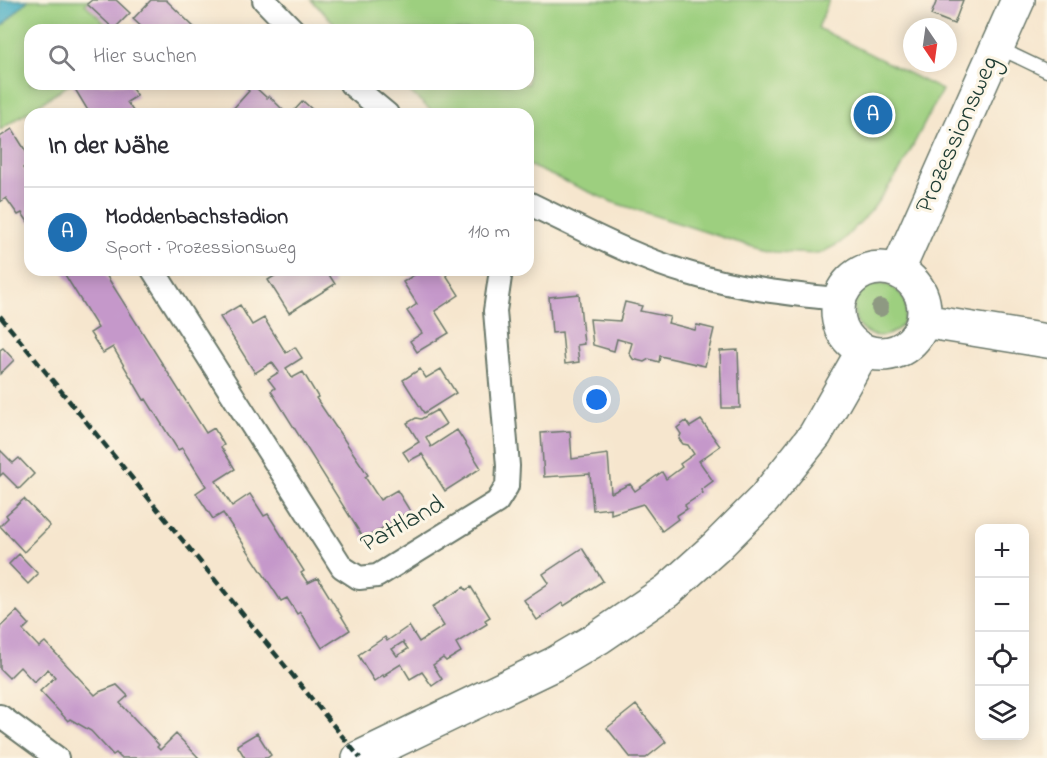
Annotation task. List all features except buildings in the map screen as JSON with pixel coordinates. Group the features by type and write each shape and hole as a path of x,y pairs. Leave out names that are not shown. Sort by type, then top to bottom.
{"street":[{"path":"264,0 287,24"},
{"name":"Prozessionsweg","path":"898,270 1018,0"},
{"path":"358,90 380,108"},
{"path":"534,206 602,240 686,273 757,290 838,299"},
{"path":"873,267 898,270 914,282 919,291 923,300 923,321 915,338 900,350 882,354 864,351 847,339 837,320 838,299 851,278 873,267"},
{"name":"Pattland","path":"157,276 342,567 359,578 377,576 465,523 497,502 507,486 508,466 495,311 500,276"},
{"path":"923,321 1047,341"},
{"path":"380,754 554,664 598,638 667,591 764,499 815,435 864,351"},
{"path":"0,716 57,758"}],"lane":[{"path":"997,47 1047,71"}],"green space":[{"path":"28,0 89,0 85,4 106,24 24,24 24,90 61,90 33,108 24,108 24,114 0,130 0,28"},
{"path":"311,0 829,0 818,28 942,90 899,172 871,211 840,243 819,254 774,252 612,202 534,168 534,108 428,108 408,90 534,90 534,24 335,24"},
{"path":"875,284 885,284 899,291 906,310 899,329 885,336 875,336 865,332 858,325 854,315 854,305 858,295 865,288"}],"water":[{"path":"0,0 28,0 0,28"}],"railway":[{"path":"0,316 360,758"}],"place":[{"name":"Moddenbachstadion","path":"873,115"}]}
